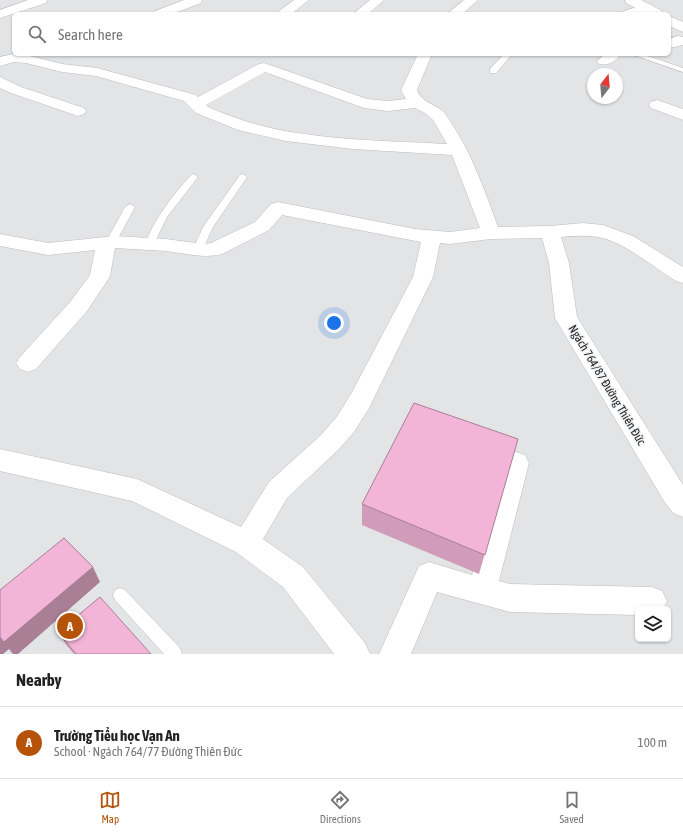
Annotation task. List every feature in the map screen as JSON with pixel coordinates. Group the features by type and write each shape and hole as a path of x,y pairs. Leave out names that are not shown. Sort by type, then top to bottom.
{"street":[{"path":"0,14 41,0"},
{"path":"165,12 196,0"},
{"path":"285,12 303,0"},
{"path":"363,12 378,0"},
{"path":"457,12 472,0"},
{"path":"631,0 652,11"},
{"path":"671,21 683,28"},
{"path":"671,44 678,40 683,41"},
{"path":"416,103 410,97 408,90 424,56"},
{"path":"0,62 14,58 26,59 58,67 97,72 190,98 202,110 244,127 286,136 353,144 459,150"},
{"path":"197,104 264,66 364,103 388,106 416,103 424,105 436,113 459,150 470,173 491,233"},
{"path":"0,82 16,90 78,111"},
{"path":"657,105 683,115"},
{"path":"0,240 48,249 108,242 166,245 198,250 215,249 262,226 278,208 415,235 450,238 491,233 550,232 583,229 603,231 632,244 683,276"},
{"name":"Ngách 764/87 Đường Thiên Đức","path":"550,232 559,263 566,318 673,493 683,505"},
{"path":"246,543 278,490 340,431 360,401 423,277 432,236"},
{"path":"28,363 79,306 100,276 108,242"},
{"path":"0,460 137,491 246,543 293,577 354,654"},
{"path":"482,591 516,463"},
{"path":"395,654 429,576 510,598 652,601"}],"lane":[{"path":"493,71 506,56"},
{"path":"640,56 683,70"},
{"path":"198,250 208,227 243,177"},
{"path":"150,244 153,232 162,218 181,192 194,178"},
{"path":"108,242 130,207"},
{"path":"120,595 174,654"}],"building":[{"path":"414,403 518,439 485,555 362,504"},
{"path":"64,538 93,567 4,642 0,637 0,590"},
{"path":"100,597 151,654 76,654 58,632"}],"place":[{"name":"Trường Tiểu học Vạn An","path":"70,626"}]}
